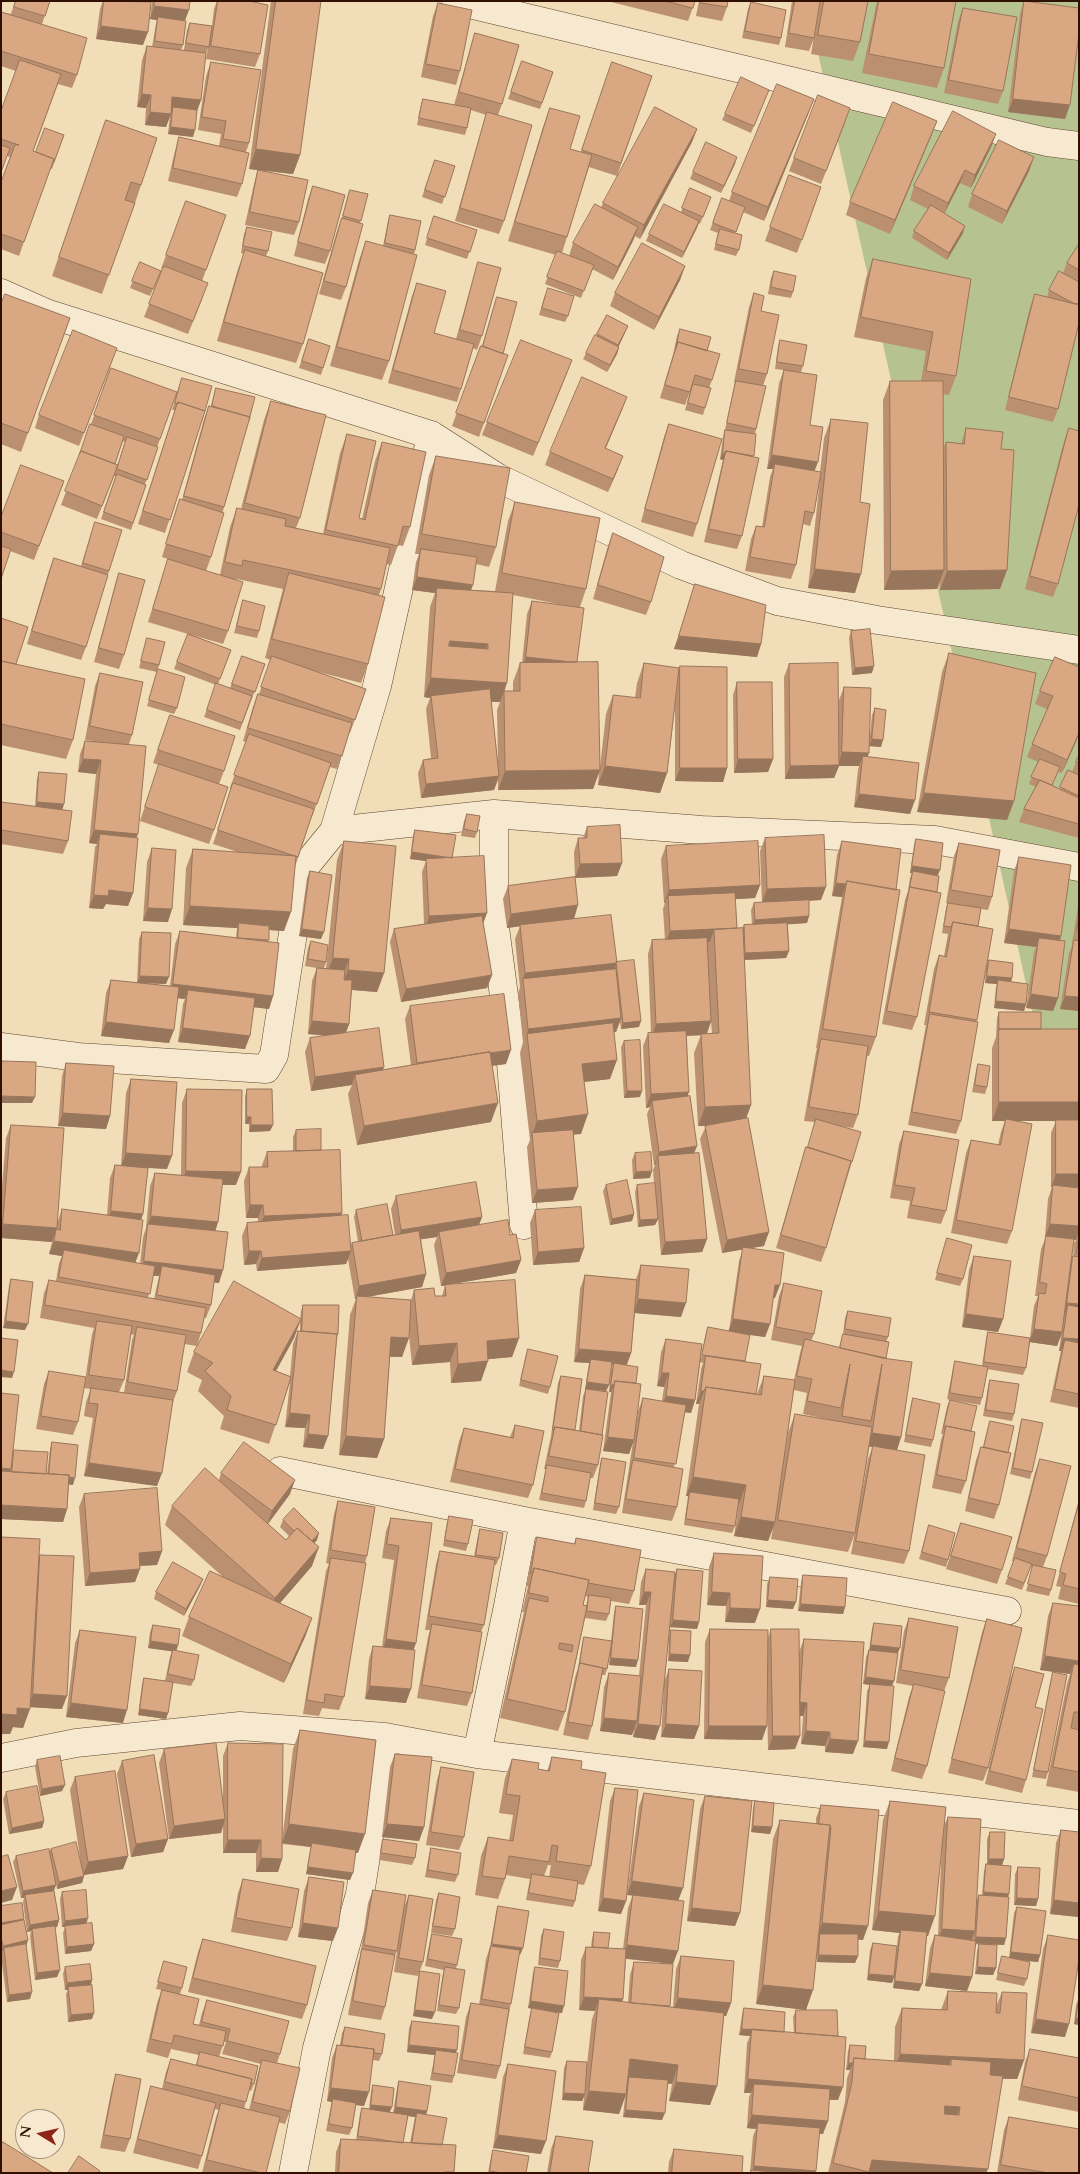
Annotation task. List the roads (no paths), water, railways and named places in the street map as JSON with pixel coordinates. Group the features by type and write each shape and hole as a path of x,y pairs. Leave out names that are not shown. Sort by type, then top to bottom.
{"street":[{"path":"456,1 1047,142 1079,146"},
{"path":"1,293 46,312 431,435 498,478 681,565 777,602 876,620 1079,650"},
{"path":"1,1047 78,1057 266,1069 274,1054 303,868 334,831 376,686 409,543 431,435"},
{"path":"334,831 494,814 702,830 935,840 1079,867"},
{"path":"494,814 494,920 508,1026 524,1225"},
{"path":"280,1471 524,1521 1007,1611"},
{"path":"477,1754 524,1521"},
{"path":"1,1758 76,1743 240,1726 386,1737 477,1754 1079,1824"},
{"path":"293,2173 317,2048 360,1894 386,1737"}]}
